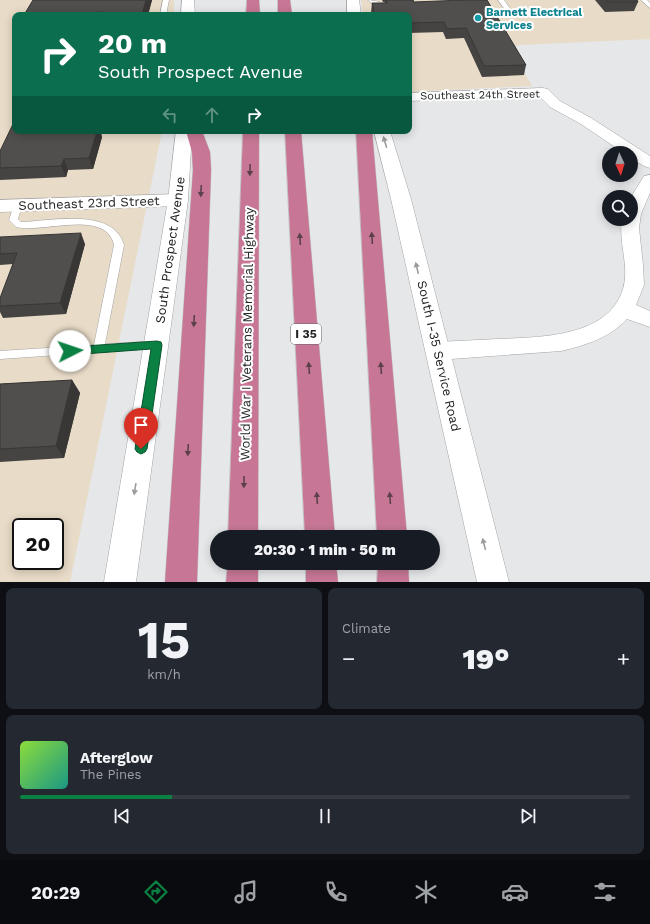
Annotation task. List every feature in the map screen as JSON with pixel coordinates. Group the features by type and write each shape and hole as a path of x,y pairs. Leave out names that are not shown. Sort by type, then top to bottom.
{"highway":[{"path":"253,0 253,12"},
{"path":"284,0 286,12"},
{"path":"181,582 202,170 201,152 195,134"},
{"name":"World War I Veterans Memorial Highway","path":"243,530 251,134"},
{"name":"I 35","path":"293,134 320,530"},
{"path":"364,134 392,530"},
{"path":"242,582 243,570"},
{"path":"321,570 322,582"},
{"path":"393,570 393,582"}],"main road":[{"path":"188,0 188,12"},
{"path":"352,0 354,12"},
{"name":"South Prospect Avenue","path":"120,582 178,200 184,134"},
{"name":"South I-35 Service Road","path":"383,134 401,199 493,582"}],"street":[{"name":"Southeast 24th Street","path":"412,97 543,92 555,104 586,121 650,164"},
{"path":"437,351 550,345 587,336 608,324 624,309 634,289 634,267 629,235 632,213 640,194 650,180"},
{"name":"Southeast 23rd Street","path":"0,206 178,200"},
{"path":"624,309 650,319"}],"lane":[{"path":"164,12 166,0"},
{"path":"371,0 381,6 396,6"},
{"path":"502,0 511,14"},
{"path":"644,0 650,6"},
{"path":"18,205 13,220 19,224 90,223 106,227 116,235 119,245 99,349"},
{"path":"0,356 157,345"}],"shaded area":[{"path":"0,0 174,0 174,12 12,12 12,134 161,134 70,582 0,582"},
{"path":"361,0 650,0 650,39 519,45 511,49 532,86 412,92 412,12 363,12"}],"building":[{"path":"33,0 146,0 143,12 26,12"},
{"path":"386,0 413,0 414,2 487,0 526,65 484,66 466,28 447,29 444,22 412,23 412,12 374,12 372,3 387,3"},
{"path":"606,0 637,0 638,2 608,2"},
{"path":"12,126 12,134 96,134 89,158 64,159 61,166 0,168 0,151"},
{"path":"81,233 60,303 0,306 0,298 17,253 0,254 0,237"},
{"path":"72,380 56,446 0,449 0,384"}],"place":[{"name":"Barnett Electrical Services","path":"478,18"}],"route":[{"path":"70,351 157,345 141,449"}]}
